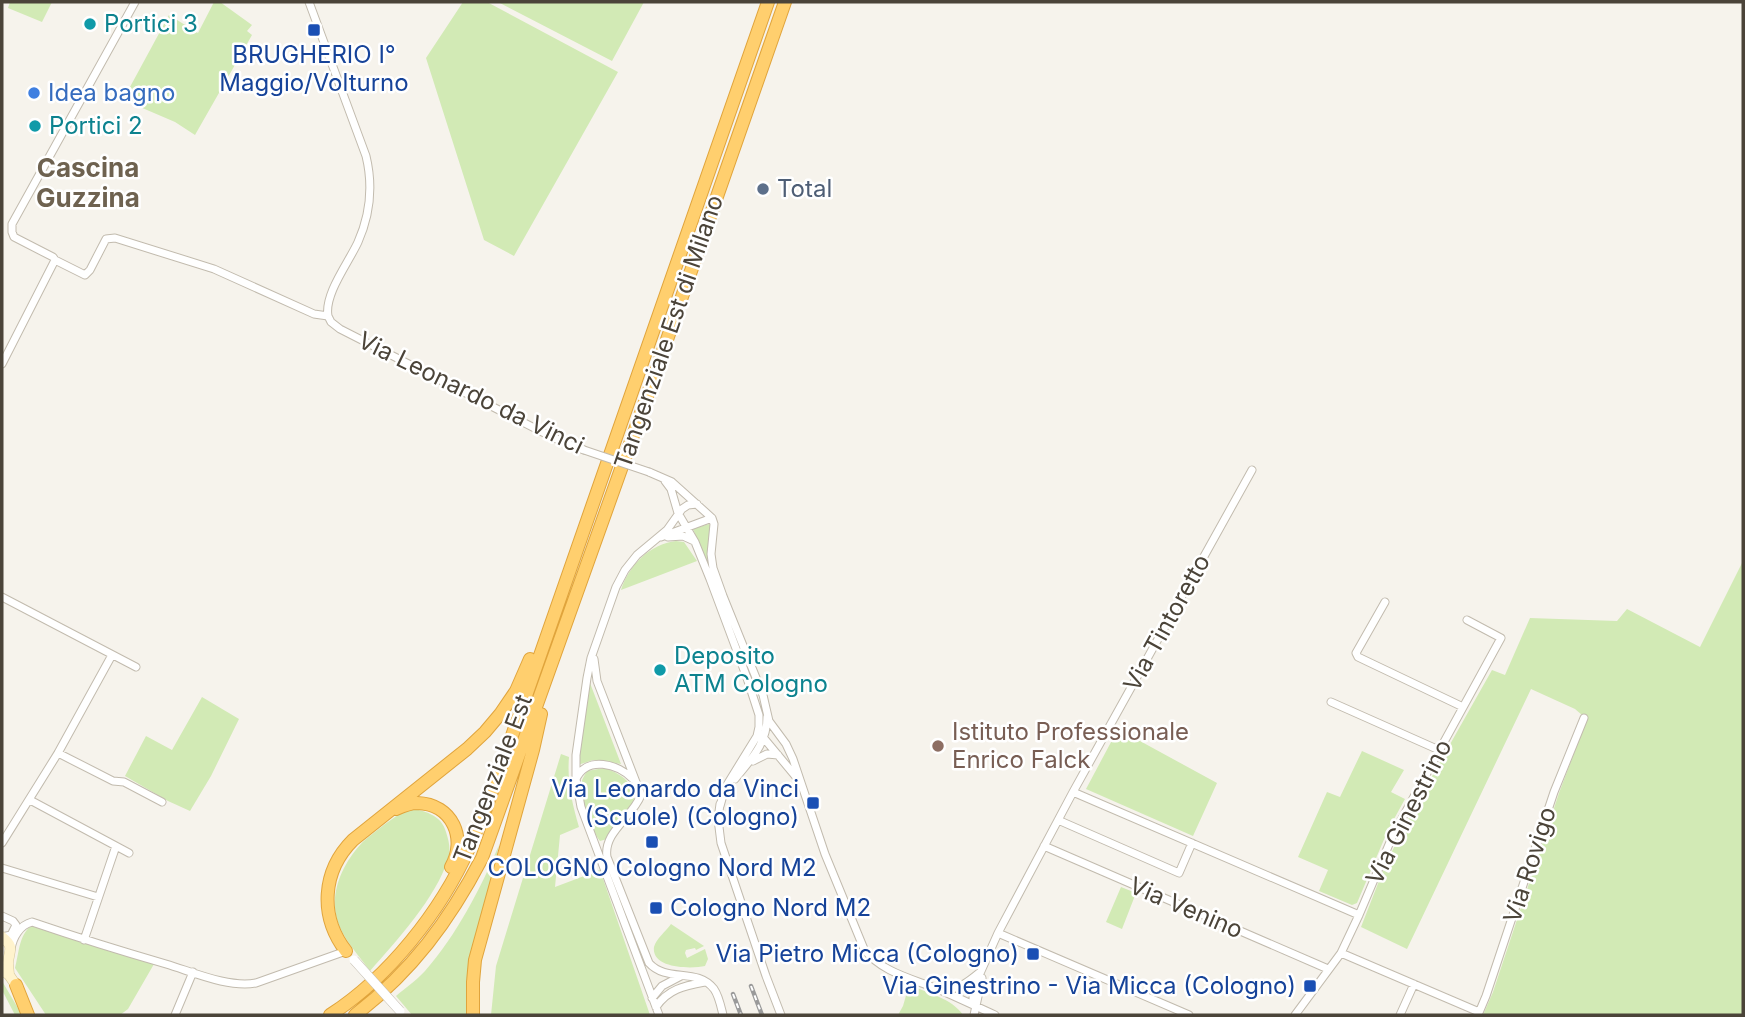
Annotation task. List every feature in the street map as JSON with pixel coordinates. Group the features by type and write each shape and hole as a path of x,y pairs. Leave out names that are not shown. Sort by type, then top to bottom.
{"highway":[{"name":"Tangenziale Est di Milano","path":"592,503 766,2"},
{"name":"Tangenziale Est di Milano","path":"552,662 785,2"},
{"name":"Tangenziale Est","path":"330,1015 363,990 410,942 448,889 470,848 499,773 592,503"},
{"path":"350,956 334,932 328,909 331,875 342,851 467,749 501,713 526,671 592,503"},
{"name":"Tangenziale Est","path":"355,1015 418,957 447,920 470,881 488,845 552,662"},
{"path":"473,1015 475,960 533,750 552,662"},
{"path":"388,966 432,900 453,863 458,845 454,824 445,813 435,807 419,803 389,811"},
{"path":"8,967 28,1015"}],"main road":[{"path":"2,937 9,944 8,967 36,1015"}],"street":[{"path":"2,364 54,260 53,257 14,237 12,224 135,2"},
{"path":"309,2 366,156 370,179 366,222 329,298 328,316"},
{"name":"Via Leonardo da Vinci","path":"54,260 85,275 106,239 110,237 214,269 314,314 328,316 336,327 545,433 672,482 712,518"},
{"name":"Via Tintoretto","path":"975,1011 984,967 998,933 1252,470"},
{"path":"659,476 671,489 678,513 695,541 747,678 764,737 800,781"},
{"path":"657,1011 579,802 576,755 589,667 616,587 637,555 667,530 678,513 688,505 697,504"},
{"path":"657,539 712,518 713,568 763,695 767,716 764,737 749,763 728,788 720,806"},
{"path":"657,539 683,536 695,541"},
{"path":"2,597 136,667"},
{"path":"1385,602 1356,653 1358,657 1463,707"},
{"name":"Via Ginestrino","path":"1295,1015 1341,953 1393,835 1501,638 1466,620"},
{"path":"595,648 594,670 597,681 640,792 638,803 608,841 606,855 648,961 660,972 697,977 706,982 716,993 723,1015"},
{"path":"2,843 58,753 112,655"},
{"path":"1331,702 1439,750"},
{"path":"767,716 793,759 828,861 864,949 885,968 939,990 975,1011 995,1015"},
{"name":"Via Rovigo","path":"1479,1014 1554,792 1584,718"},
{"path":"760,727 754,743 725,789 718,819 721,843 781,1015"},
{"path":"754,743 773,733 780,736"},
{"path":"58,753 162,802"},
{"path":"749,763 764,755 778,755"},
{"path":"576,779 578,774 589,767 610,765 629,775 640,792"},
{"path":"1073,792 1359,915"},
{"path":"30,800 129,853"},
{"path":"1058,820 1179,873 1192,843"},
{"path":"84,940 116,846"},
{"name":"Via Venino","path":"1044,846 1328,969"},
{"path":"2,868 98,897"},
{"path":"2,916 13,920 16,925 11,934 2,937"},
{"path":"8,967 13,938 29,922 243,985 350,956 401,1011"},
{"path":"998,933 1189,1015"},
{"path":"1341,953 1479,1014"},
{"path":"939,990 951,990 961,986 984,967"},
{"path":"175,1015 193,972"},
{"path":"652,998 662,986 682,975"},
{"path":"657,1011 664,996 670,991 706,982"},
{"path":"1400,1015 1414,984"}],"green space":[{"path":"10,2 52,2 42,22 8,8"},
{"path":"214,2 220,2 252,25 247,31 252,35 195,135 175,122 124,98 169,15 198,33"},
{"path":"463,2 487,2 618,72 514,256 484,240 426,58"},
{"path":"498,2 644,2 612,61"},
{"path":"709,524 709,559 706,560 693,529"},
{"path":"676,541 684,542 697,561 621,590 629,572 642,557 658,546"},
{"path":"1743,561 1743,1015 1483,1015 1588,716 1531,689 1407,949 1361,927 1386,863 1414,808 1492,670 1505,675 1530,618 1617,621 1627,609 1700,647"},
{"path":"590,683 621,764 593,760 578,765"},
{"path":"202,697 239,719 190,811 125,776 146,736 172,750"},
{"path":"1118,729 1217,783 1193,836 1086,789"},
{"path":"1362,751 1404,770 1391,792 1405,799 1388,830 1357,903 1352,905 1319,891 1328,870 1298,857 1327,792 1340,797"},
{"path":"561,754 569,757 571,792 579,827 560,835 555,887 600,870 650,1015 491,1015 496,966"},
{"path":"604,768 617,773 628,782 632,787 634,800 629,812 607,839 600,841 586,812 582,780 587,771"},
{"path":"408,808 426,812 440,821 448,839 449,856 435,889 370,971 338,923 335,906 337,887 348,860 360,845"},
{"path":"499,845 470,957 466,985 468,1015 412,1015 396,996 422,975 447,943 476,895"},
{"path":"1121,887 1136,893 1122,929 1106,922"},
{"path":"671,924 704,946 696,950 686,950 685,953 687,958 705,949 708,959 705,966 674,966 659,960 654,947"},
{"path":"31,926 154,964 128,1009 120,1015 46,1015 15,968 22,939"},
{"path":"2,981 22,1015 15,1015 2,990"},
{"path":"909,985 946,1000 963,1015 898,1015"}],"railway":[{"path":"751,986 762,1015"},
{"path":"733,994 741,1015"}],"place":[{"name":"Portici 3","path":"90,24"},
{"name":"BRUGHERIO I° Maggio/Volturno","path":"314,30"},
{"name":"Idea bagno","path":"34,93"},
{"name":"Portici 2","path":"35,126"},
{"name":"Total","path":"763,189"},
{"name":"Deposito ATM Cologno","path":"660,670"},
{"name":"Istituto Professionale Enrico Falck","path":"938,746"},
{"name":"Via Leonardo da Vinci (Scuole) (Cologno)","path":"813,803"},
{"name":"COLOGNO Cologno Nord M2","path":"652,842"},
{"name":"Cologno Nord M2","path":"656,908"},
{"name":"Via Pietro Micca (Cologno)","path":"1033,954"},
{"name":"Via Ginestrino - Via Micca (Cologno)","path":"1310,986"}],"district":[{"name":"Cascina Guzzina","path":"88,183"}]}
